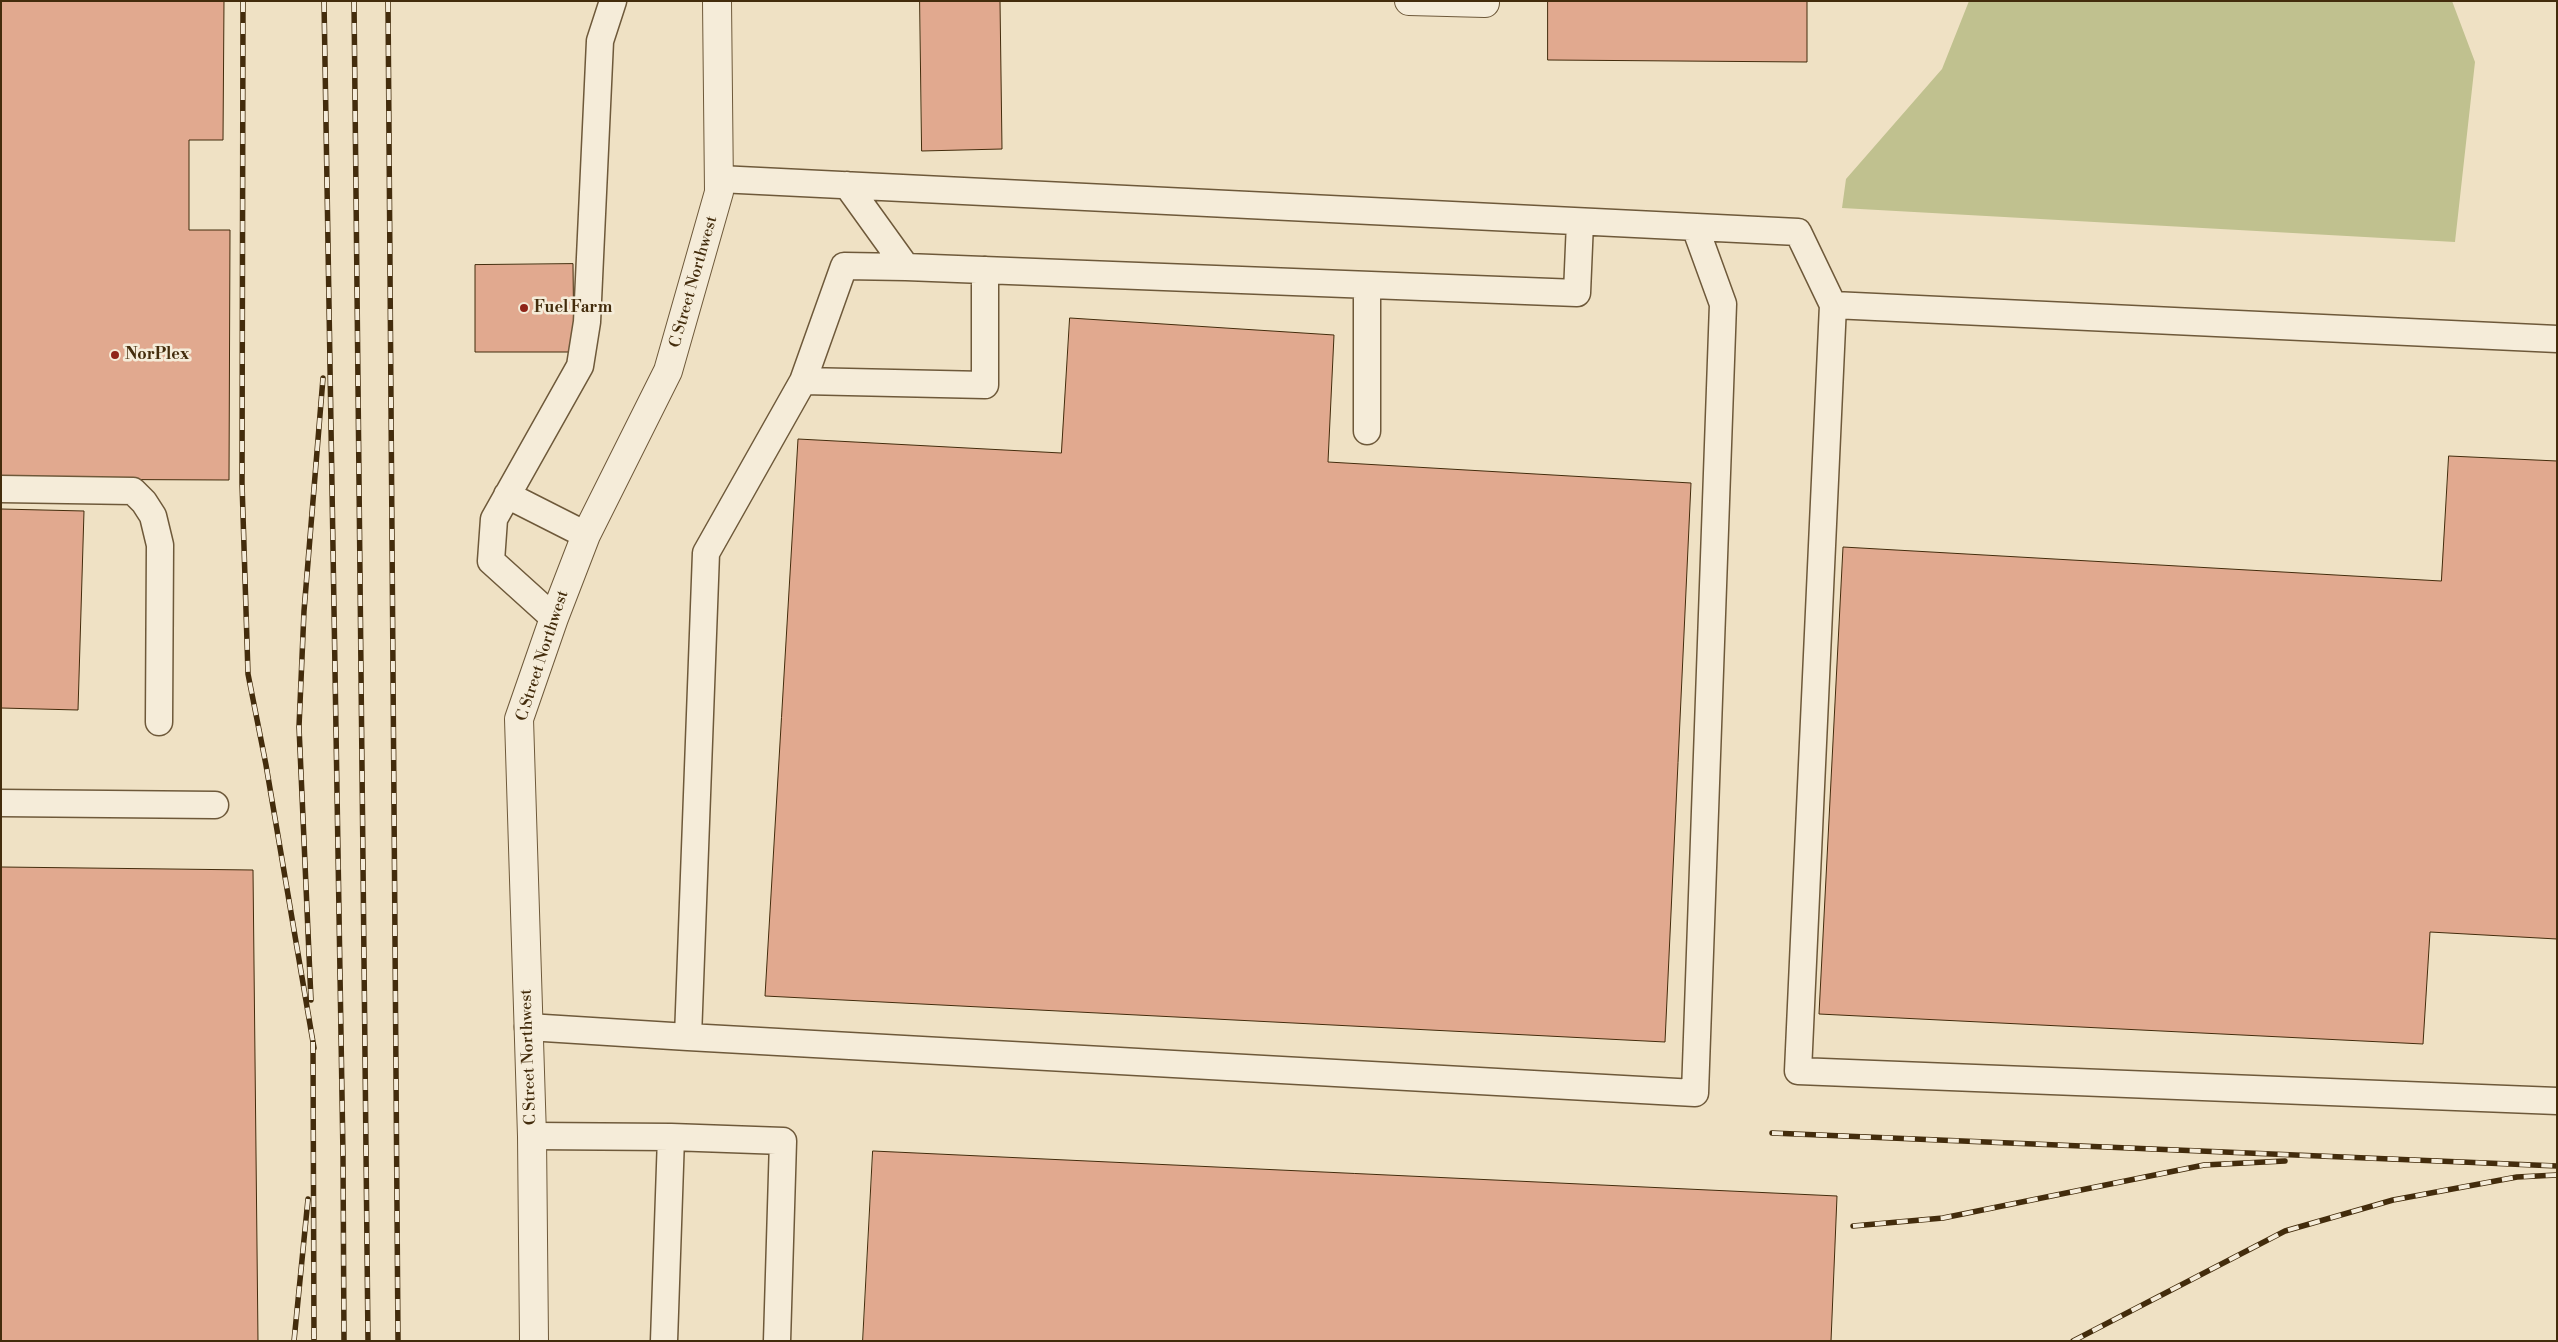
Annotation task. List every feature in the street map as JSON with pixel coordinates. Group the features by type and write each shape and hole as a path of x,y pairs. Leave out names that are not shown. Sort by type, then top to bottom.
{"street":[{"name":"C Street Northwest","path":"534,1341 532,1136 519,719 554,618 586,535 668,371 719,192 717,1"},
{"path":"1409,1 1485,3"}],"lane":[{"path":"554,618 491,562 494,519 580,366 588,322 600,41 613,1"},
{"path":"719,179 1798,232 1833,305 1798,1071 2557,1101"},
{"path":"847,185 906,267"},
{"path":"688,1037 706,553 803,381 844,266 1578,293 1580,222"},
{"path":"528,1027 1695,1094 1723,304 1695,227"},
{"path":"803,381 984,385 984,270"},
{"path":"1367,285 1367,431"},
{"path":"1833,305 2557,339"},
{"path":"1,489 133,491 144,502 153,516 160,545 159,722"},
{"path":"507,495 586,535"},
{"path":"1,803 215,805"},
{"path":"532,1136 671,1137 783,1141 777,1341"},
{"path":"664,1341 671,1137"}],"green space":[{"path":"1969,1 2452,1 2475,62 2455,242 1842,208 1846,179 1942,69"}],"building":[{"name":"NorPlex","path":"1,1 224,1 223,140 189,140 189,230 230,230 229,480 1,479"},
{"path":"920,1 1000,1 1002,149 922,151"},
{"path":"1548,1 1807,1 1807,62 1548,60"},
{"name":"Fuel Farm","path":"573,264 574,352 475,352 475,265"},
{"path":"1070,318 1334,335 1328,462 1691,483 1665,1042 765,996 798,439 1061,453"},
{"path":"2449,456 2557,461 2557,939 2430,932 2423,1044 1819,1014 1843,547 2441,581"},
{"path":"1,509 84,511 78,710 1,708"},
{"path":"1,867 253,870 258,1341 1,1341"},
{"path":"873,1151 1837,1196 1831,1341 863,1341"}],"railway":[{"path":"243,1 242,483 248,674 266,765 314,1048"},
{"path":"324,1 343,1156 344,1341"},
{"path":"354,1 368,1341"},
{"path":"388,1 398,1341"},
{"path":"311,1000 299,727 304,611 323,378"},
{"path":"313,1042 314,1341"},
{"path":"1772,1133 2557,1166"},
{"path":"1853,1226 1943,1218 2204,1165 2285,1161"},
{"path":"2073,1341 2285,1231 2393,1200 2517,1177 2557,1175"},
{"path":"294,1341 308,1199"}],"place":[{"name":"Fuel Farm","path":"524,308"},
{"name":"NorPlex","path":"115,355"}]}
